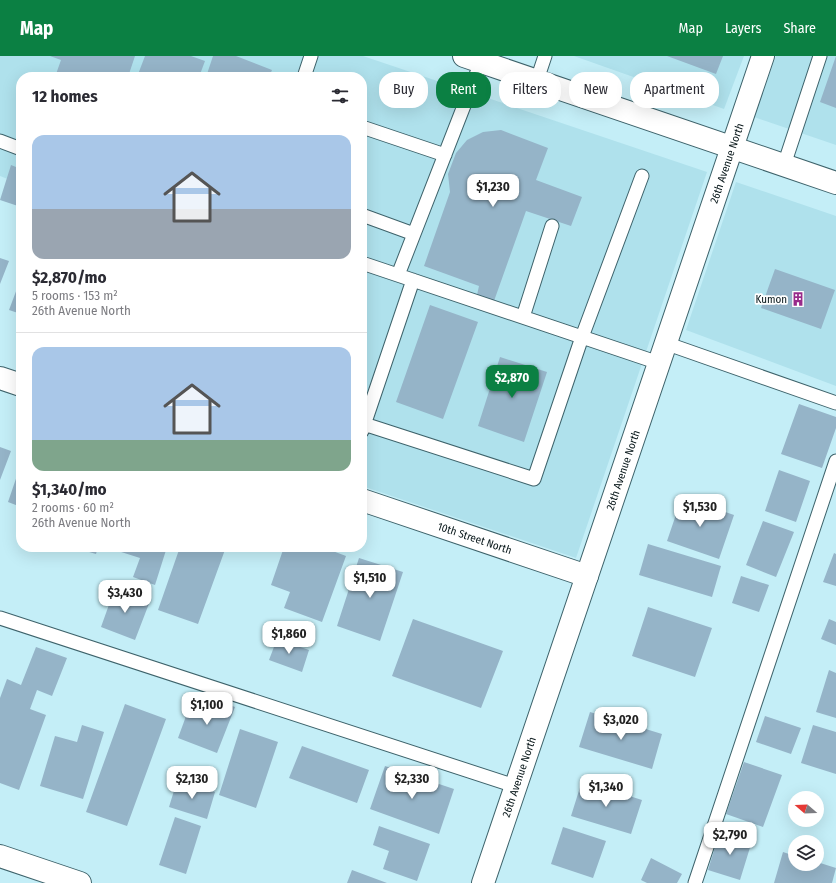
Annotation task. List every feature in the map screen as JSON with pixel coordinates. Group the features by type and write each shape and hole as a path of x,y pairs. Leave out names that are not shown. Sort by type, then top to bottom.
{"street":[{"name":"26th Avenue North","path":"483,883 762,56"},
{"path":"473,59 513,72"},
{"path":"561,88 836,183"},
{"path":"0,378 16,383"},
{"name":"10th Street North","path":"367,502 587,576"},
{"path":"0,856 80,883"}],"lane":[{"path":"306,72 311,56"},
{"path":"540,72 545,56"},
{"path":"784,165 820,56"},
{"path":"398,275 445,155 473,59"},
{"path":"367,129 445,155"},
{"path":"0,142 16,147"},
{"path":"367,429 534,479 582,337 642,176"},
{"path":"367,217 414,234"},
{"path":"522,317 552,226"},
{"path":"367,265 582,337 662,353 836,403"},
{"path":"367,416 414,280"},
{"path":"695,883 836,462"},
{"path":"0,618 515,786"}],"shaded area":[{"path":"0,56 363,56 410,72 379,72 379,108 428,108 428,78 436,81 436,108 491,108 491,99 499,102 499,108 517,108 707,172 576,558 367,488 367,72 16,72 16,182 0,176"},
{"path":"574,56 744,56 724,109 719,107 719,72 630,72 630,76"},
{"path":"776,56 836,56 836,145 754,117"},
{"path":"736,182 836,216 836,386 686,330"}],"building":[{"path":"50,56 135,56 130,72 57,72 61,60"},
{"path":"145,56 191,56 205,61 201,72 139,72"},
{"path":"213,56 236,56 272,70 271,72 208,72"},
{"path":"667,56 723,56 717,72 711,72"},
{"path":"836,56 836,108 820,102"},
{"path":"501,130 548,148 536,180 582,197 571,226 526,211 494,301 477,295 479,286 424,266 450,192 448,174 456,153 467,140 483,132"},
{"path":"11,165 16,167 16,205 0,200"},
{"path":"0,258 9,261 0,284"},
{"name":"Kumon","path":"775,269 835,290 821,329 761,308"},
{"path":"16,291 16,312 9,310"},
{"path":"430,305 478,322 443,419 396,402"},
{"path":"500,357 547,372 524,442 478,426"},
{"path":"799,404 836,417 836,428 822,468 781,454"},
{"path":"0,447 11,451 0,480"},
{"path":"779,470 810,481 796,522 765,511"},
{"path":"16,479 16,505 8,502"},
{"path":"682,497 734,515 719,559 667,541"},
{"path":"763,521 794,532 776,577 746,565"},
{"path":"648,544 721,566 712,597 639,575"},
{"path":"121,552 165,552 155,585 133,577 140,558"},
{"path":"178,552 224,552 198,624 158,610"},
{"path":"282,552 335,552 346,556 322,622 284,608 290,592 271,585"},
{"path":"834,553 836,554 836,586 823,582"},
{"path":"359,558 403,572 380,641 337,626"},
{"path":"741,576 769,585 759,612 732,603"},
{"path":"115,588 150,601 135,640 101,627"},
{"path":"648,607 712,628 695,677 632,656"},
{"path":"413,619 503,651 481,708 392,676"},
{"path":"829,619 836,622 836,645 821,639"},
{"path":"277,639 309,650 302,672 269,660"},
{"path":"36,647 67,658 52,696 37,690 30,709 46,715 19,790 0,783 0,698 7,679 21,685"},
{"path":"829,670 836,673 836,718 816,712"},
{"path":"215,700 235,707 217,753 178,738 189,708 209,715"},
{"path":"125,704 166,719 127,826 86,812"},
{"path":"590,712 662,734 652,769 579,747"},
{"path":"765,716 801,728 791,754 756,742"},
{"path":"82,725 104,732 83,799 40,786 55,736 77,742"},
{"path":"813,725 836,732 836,774 801,763"},
{"path":"240,729 278,742 256,808 219,795"},
{"path":"302,746 369,770 357,803 289,778"},
{"path":"744,762 782,775 763,827 726,814"},
{"path":"385,766 454,789 439,834 370,809"},
{"path":"177,781 215,792 207,819 169,807"},
{"path":"582,781 642,800 631,834 571,816"},
{"path":"175,817 201,826 186,874 159,865"},
{"path":"379,826 430,844 417,881 383,869 389,851 373,845"},
{"path":"563,827 606,841 593,878 551,864"},
{"path":"720,831 752,841 740,880 708,870"},
{"path":"783,852 788,854 788,871 824,871 824,864 836,868 832,883 774,883"},
{"path":"651,858 682,874 677,883 647,883 641,880"},
{"path":"352,870 387,883 347,883"}],"place":[{"name":"Kumon","path":"798,299"}]}
